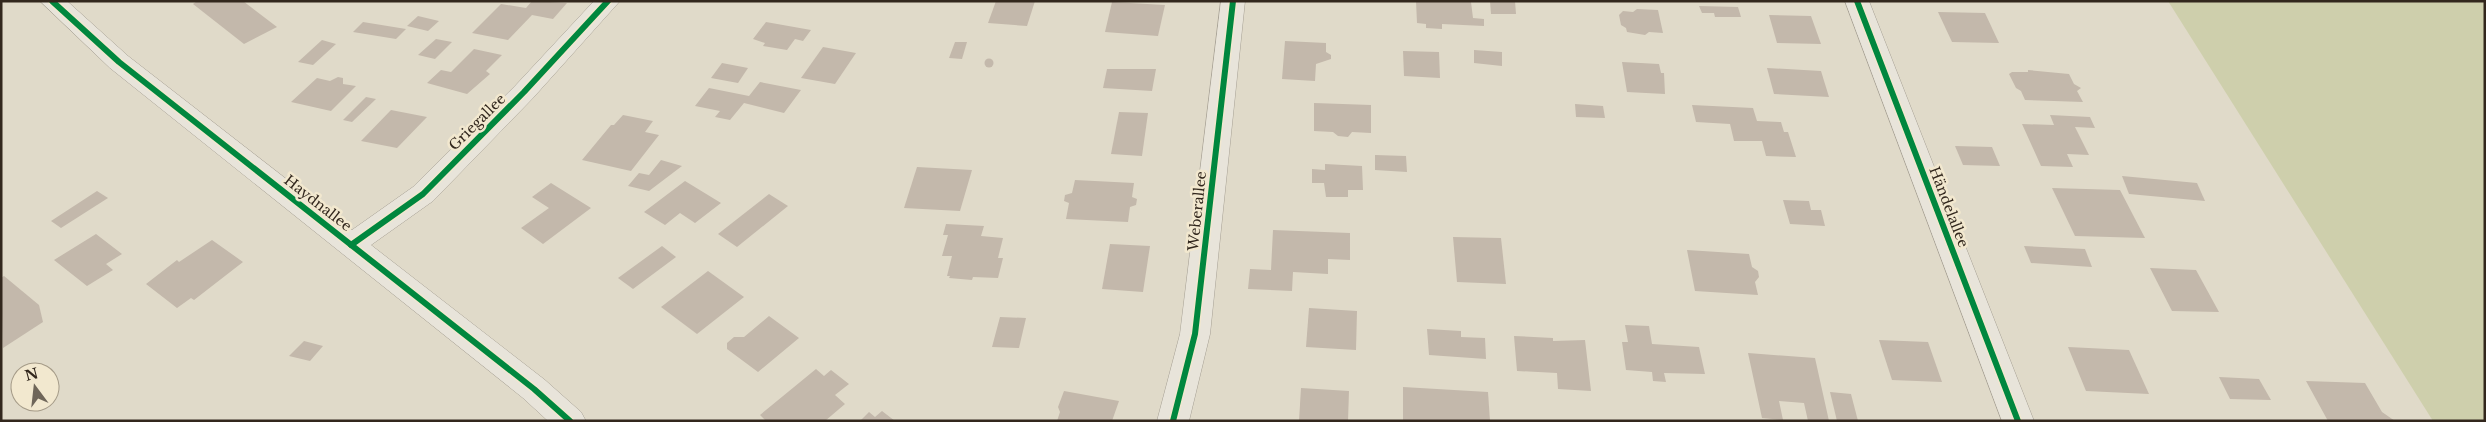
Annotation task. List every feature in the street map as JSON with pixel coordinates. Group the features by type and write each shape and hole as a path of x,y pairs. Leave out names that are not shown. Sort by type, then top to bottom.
{"street":[{"name":"Haydnallee","path":"52,1 119,62 534,388 570,421"},
{"name":"Griegallee","path":"351,245 423,194 524,92 608,1"},
{"name":"Weberallee","path":"1173,421 1195,334 1233,1"},
{"name":"Händelallee","path":"1857,1 2018,421"}],"green space":[{"path":"2168,1 2485,1 2485,421 2433,421"}],"building":[{"path":"197,1 243,1 277,27 244,44 193,4"},
{"path":"532,1 567,3 553,19 532,15 508,40 472,33 501,4 526,8"},
{"path":"996,1 1035,1 1027,26 988,23"},
{"path":"1416,1 1471,2 1473,18 1484,19 1484,26 1442,24 1442,29 1426,28 1426,24 1417,23"},
{"path":"1490,1 1515,1 1516,14 1491,14"},
{"path":"1112,2 1165,5 1158,36 1105,32"},
{"path":"1699,6 1738,7 1741,17 1715,17 1714,13 1702,13"},
{"path":"1637,9 1658,10 1663,33 1649,32 1645,35 1627,32 1626,28 1621,25 1619,15 1623,11 1633,12"},
{"path":"1938,12 1985,13 1999,43 1952,42"},
{"path":"1769,15 1811,16 1821,44 1777,43"},
{"path":"418,16 439,21 428,31 407,26"},
{"path":"363,22 406,29 396,39 353,32"},
{"path":"766,22 811,30 803,41 795,39 787,50 763,46 765,43 753,39"},
{"path":"436,39 452,42 435,59 418,55"},
{"path":"322,40 336,44 313,65 298,62"},
{"path":"1285,41 1326,43 1326,52 1331,55 1331,59 1316,64 1315,81 1282,79"},
{"path":"955,42 967,42 962,59 949,58"},
{"path":"823,47 856,53 835,84 801,78"},
{"path":"474,49 502,55 486,71 490,74 467,94 427,83 441,70 451,72"},
{"path":"1474,50 1502,52 1502,66 1474,63"},
{"path":"1403,51 1439,52 1440,78 1404,76"},
{"path":"989,58 994,63 989,68 984,63"},
{"path":"1622,62 1659,64 1661,73 1664,73 1665,94 1627,92"},
{"path":"722,63 748,68 738,83 711,78"},
{"path":"1767,68 1821,71 1829,97 1774,94"},
{"path":"1107,69 1156,69 1152,91 1103,88"},
{"path":"2028,70 2069,74 2074,84 2081,88 2077,91 2083,102 2025,100 2009,74 2012,72 2028,72"},
{"path":"338,77 343,78 343,84 356,86 331,111 291,102 317,78 330,81"},
{"path":"760,82 801,90 784,113 744,103 730,120 715,117 720,111 695,106 709,88 749,96"},
{"path":"366,97 376,99 352,122 343,120"},
{"path":"1314,103 1371,105 1371,133 1352,132 1348,137 1338,136 1333,132 1314,131"},
{"path":"1575,104 1603,106 1605,118 1576,117"},
{"path":"1692,105 1753,108 1757,121 1781,122 1784,132 1788,132 1796,157 1766,156 1762,141 1734,141 1730,124 1696,122"},
{"path":"391,110 427,117 397,148 361,141"},
{"path":"1119,112 1148,113 1142,156 1111,154"},
{"path":"623,115 653,121 645,132 659,135 631,171 582,160 611,125 614,125"},
{"path":"2050,115 2090,117 2095,128 2075,127 2089,155 2067,154 2073,167 2041,166 2022,124 2054,125"},
{"path":"1955,146 1992,147 2000,166 1963,165"},
{"path":"1375,155 1406,156 1407,172 1375,170"},
{"path":"661,160 682,166 649,191 628,186 639,173 649,175"},
{"path":"1325,164 1362,166 1363,190 1348,190 1348,197 1326,197 1324,183 1312,183 1312,169 1325,170"},
{"path":"917,167 972,170 960,211 904,208"},
{"path":"2122,176 2197,183 2205,201 2129,194"},
{"path":"1075,180 1134,183 1132,197 1137,199 1136,205 1130,207 1128,222 1066,219 1069,203 1064,201 1065,195 1072,193"},
{"path":"685,181 721,203 695,223 680,213 665,225 644,212"},
{"path":"551,183 591,208 543,244 521,228 549,208 532,197"},
{"path":"2052,188 2120,190 2145,238 2075,236"},
{"path":"97,191 108,198 61,228 51,221"},
{"path":"769,194 788,206 737,247 718,234"},
{"path":"1783,200 1809,201 1811,210 1821,210 1825,226 1790,224"},
{"path":"946,224 984,226 981,236 1003,238 998,258 1003,258 998,278 973,277 972,280 949,278 950,276 947,276 952,256 942,256 948,235 943,235"},
{"path":"1273,230 1350,233 1350,260 1328,259 1328,274 1293,272 1292,291 1248,289 1250,269 1271,270"},
{"path":"96,234 122,254 106,264 113,270 87,286 54,260"},
{"path":"1453,237 1501,238 1506,284 1457,282"},
{"path":"212,240 243,262 194,300 191,298 177,308 146,284 177,260 179,262"},
{"path":"1110,244 1150,246 1143,292 1102,289"},
{"path":"662,246 676,257 633,289 618,278"},
{"path":"2024,246 2085,249 2092,267 2031,263"},
{"path":"1687,250 1749,254 1752,267 1758,271 1759,277 1755,282 1758,295 1695,291"},
{"path":"2150,268 2196,270 2219,312 2172,311"},
{"path":"708,271 744,297 697,334 661,307"},
{"path":"4,276 39,305 43,322 3,348 1,278"},
{"path":"1309,308 1357,311 1356,350 1306,347"},
{"path":"769,316 799,338 758,372 727,349 727,343 734,337 744,337"},
{"path":"1000,317 1026,318 1019,348 992,347"},
{"path":"1625,325 1649,326 1652,344 1699,347 1705,374 1664,373 1666,382 1653,381 1652,372 1626,370 1622,342 1628,342"},
{"path":"1427,329 1461,331 1461,337 1485,338 1486,359 1429,355"},
{"path":"1514,336 1553,338 1553,341 1585,340 1591,391 1558,389 1557,373 1517,371"},
{"path":"1879,340 1928,342 1942,382 1892,380"},
{"path":"304,341 323,346 310,361 289,356"},
{"path":"2068,347 2129,350 2149,394 2086,391"},
{"path":"1748,353 1815,358 1829,421 1808,421 1804,403 1779,401 1783,420 1762,418"},
{"path":"816,369 824,376 831,370 849,384 835,395 845,404 825,421 766,421 760,415"},
{"path":"2219,377 2259,379 2271,400 2230,399"},
{"path":"2306,381 2365,383 2382,412 2395,421 2328,421"},
{"path":"1403,387 1488,392 1490,421 1403,421"},
{"path":"1301,388 1349,391 1348,421 1299,421"},
{"path":"1064,391 1119,401 1112,421 1057,421 1060,412 1058,407"},
{"path":"1830,392 1851,394 1858,421 1837,421"},
{"path":"882,411 895,421 860,421 869,412 875,417"}],"cycle path":[{"path":"52,1 119,62 534,389 570,421"},
{"path":"351,245 423,194 524,92 608,1"},
{"path":"1173,421 1195,334 1233,1"},
{"path":"1857,1 2018,421"}]}
